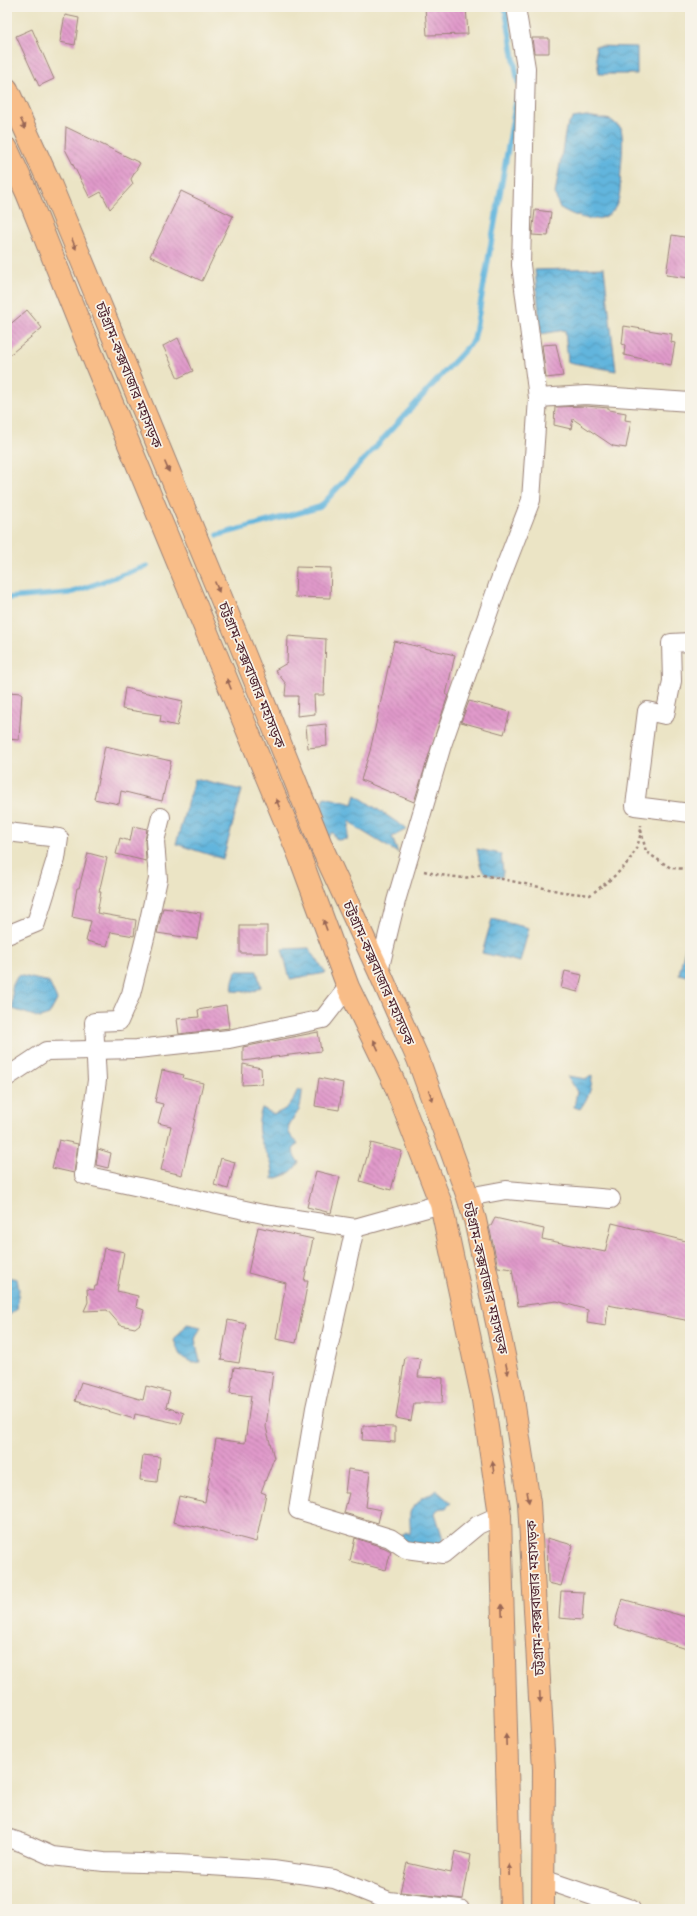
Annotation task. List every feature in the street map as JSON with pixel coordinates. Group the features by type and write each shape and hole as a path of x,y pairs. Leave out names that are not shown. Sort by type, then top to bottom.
{"highway":[{"name":"চট্টগ্রাম-কক্সবাজার মহাসড়ক","path":"7,89 57,201 239,641 323,850 379,970 418,1060 468,1196 475,1220 512,1393 529,1503 544,1769 543,1909"},
{"name":"চট্টগ্রাম-কক্সবাজার মহাসড়ক","path":"7,149 27,193 97,367 300,857 348,987 393,1080 441,1204 484,1400 500,1515 511,1909"}],"street":[{"path":"379,970 396,901 442,745 498,585 531,500 538,398 520,265 526,68 516,7"},
{"path":"538,398 586,395 690,402"},
{"path":"690,642 671,643 672,680 665,714 646,712 635,806 690,813"},
{"path":"161,817 155,841 158,879 131,994 119,1021 94,1022 97,1050 97,1080 84,1175 263,1214 355,1228 441,1204"},
{"path":"7,832 59,838 56,859 36,923 7,935"},
{"path":"7,1077 46,1051 137,1050 229,1038 323,1019 348,987"},
{"path":"468,1196 506,1190 611,1199"},
{"path":"355,1228 315,1408 298,1510 390,1538 406,1549 444,1554 478,1525 500,1515"},
{"path":"7,1838 23,1842 52,1856 104,1862 178,1864 273,1870 334,1879 389,1902 460,1909"},
{"path":"543,1879 631,1909"}],"path":[{"path":"640,807 641,829 646,852 671,868 690,869"},
{"path":"422,870 440,875 464,878 483,875 563,892 590,895 612,879 634,856 641,829"}],"water":[{"path":"595,46 637,47 637,74 599,74"},
{"path":"586,116 611,120 621,128 622,133 620,190 618,201 614,210 608,215 592,219 583,218 559,207 555,194 566,128 573,118"},
{"path":"604,268 616,371 568,362 565,330 541,334 535,270"},
{"path":"194,779 242,790 223,859 176,844"},
{"path":"356,795 407,829 392,837 398,853 357,828 350,821 347,839 337,840 332,832 324,842 322,805 325,797 353,804"},
{"path":"477,849 501,854 503,872 502,877 489,875 482,870"},
{"path":"492,919 529,928 520,962 482,953"},
{"path":"690,927 690,977 679,974"},
{"path":"309,948 326,973 290,979 282,949"},
{"path":"236,971 257,971 261,987 252,992 232,991"},
{"path":"18,975 49,982 57,1000 49,1015 40,1018 13,1009 12,987"},
{"path":"592,1075 589,1093 585,1101 580,1109 574,1107 577,1092 568,1076 587,1079"},
{"path":"302,1090 299,1110 289,1126 290,1134 298,1143 293,1150 295,1158 299,1162 288,1174 273,1179 271,1162 264,1148 259,1131 259,1121 262,1108 274,1114 282,1111 293,1100 297,1091"},
{"path":"7,1277 17,1279 19,1289 17,1309 7,1317"},
{"path":"187,1324 201,1327 195,1339 200,1362 193,1363 180,1356 174,1340"},
{"path":"436,1490 451,1503 446,1508 438,1509 435,1513 444,1542 447,1546 414,1548 401,1536 406,1532 410,1534 410,1515 412,1509 422,1497 431,1494"}],"building":[{"path":"425,7 466,7 468,34 427,35"},
{"path":"65,15 79,18 75,45 60,42"},
{"path":"32,29 54,79 39,86 16,36"},
{"path":"532,38 549,38 549,53 534,53"},
{"path":"66,127 140,163 131,179 133,184 110,209 101,192 90,198 65,149"},
{"path":"181,191 233,216 202,281 150,256"},
{"path":"535,210 551,212 548,236 532,235"},
{"path":"672,235 690,238 690,278 666,275"},
{"path":"27,310 42,328 7,357 7,327"},
{"path":"624,326 672,334 671,342 675,343 671,365 624,355 625,345 622,344"},
{"path":"178,338 193,371 178,378 163,346"},
{"path":"556,344 563,376 546,378 542,345"},
{"path":"586,406 609,408 609,410 626,413 625,420 631,421 626,448 613,446 573,419 571,429 554,425 555,407"},
{"path":"296,567 331,568 330,598 295,597"},
{"path":"288,636 326,639 324,695 314,695 315,714 297,716 298,696 285,696 286,684 275,670 287,663"},
{"path":"394,641 455,655 446,695 448,695 414,802 361,780 370,751"},
{"path":"125,688 183,701 177,726 160,722 161,715 122,709"},
{"path":"7,692 22,693 19,740 7,739"},
{"path":"469,701 510,712 504,734 461,722"},
{"path":"326,724 327,746 308,748 306,726"},
{"path":"105,746 171,761 162,801 121,791 119,804 94,799"},
{"path":"133,826 147,829 145,842 146,861 116,854 120,838 130,841"},
{"path":"88,853 107,858 99,892 101,892 97,913 136,920 134,936 111,932 107,946 86,941 91,921 72,917 77,888 79,888"},
{"path":"163,908 201,913 197,939 157,933"},
{"path":"240,926 267,926 267,953 240,953"},
{"path":"565,971 582,975 578,992 561,988"},
{"path":"226,1005 229,1028 179,1034 177,1019 199,1017 198,1010"},
{"path":"318,1032 321,1051 243,1061 243,1047"},
{"path":"243,1064 261,1068 262,1084 242,1085"},
{"path":"162,1070 184,1075 183,1078 203,1083 182,1175 161,1170 171,1126 158,1123 163,1104 155,1102"},
{"path":"319,1078 343,1083 339,1110 315,1106"},
{"path":"59,1140 78,1144 74,1173 52,1168"},
{"path":"371,1143 402,1151 391,1190 360,1181"},
{"path":"98,1149 111,1153 108,1168 96,1165"},
{"path":"221,1158 235,1162 228,1189 214,1185"},
{"path":"316,1171 340,1177 331,1213 307,1207"},
{"path":"495,1218 544,1229 542,1239 605,1252 612,1223 690,1242 690,1321 608,1305 606,1326 587,1323 588,1310 557,1301 518,1306 512,1269 498,1267 489,1226 491,1226"},
{"path":"258,1227 313,1239 304,1281 308,1281 296,1343 276,1339 286,1283 248,1273"},
{"path":"104,1248 124,1252 117,1291 138,1296 136,1307 144,1310 140,1324 135,1328 120,1325 107,1310 84,1311 88,1302 87,1289 94,1290 95,1286 97,1286"},
{"path":"228,1320 246,1324 239,1363 221,1360"},
{"path":"405,1357 421,1359 418,1377 443,1378 442,1403 414,1403 411,1421 396,1418"},
{"path":"234,1367 273,1372 266,1427 274,1458 261,1492 266,1494 256,1542 197,1526 173,1522 179,1496 205,1502 216,1439 245,1443 251,1396 230,1393"},
{"path":"81,1382 143,1400 146,1386 170,1392 166,1407 184,1413 181,1424 135,1414 134,1419 75,1401"},
{"path":"363,1426 395,1427 395,1442 362,1440"},
{"path":"143,1455 160,1457 157,1482 140,1480"},
{"path":"348,1469 370,1472 366,1507 381,1510 378,1523 344,1513 349,1493 345,1493"},
{"path":"355,1538 391,1551 386,1570 350,1561"},
{"path":"547,1538 573,1545 561,1586 548,1583"},
{"path":"561,1591 584,1592 582,1620 559,1618"},
{"path":"622,1599 690,1618 690,1650 614,1626"},
{"path":"455,1851 471,1855 463,1899 400,1892 407,1863 451,1873"}],"waterway":[{"path":"505,7 518,82"},
{"path":"218,535 320,507 474,340 517,97"},
{"path":"7,598 70,593 147,566"}]}
